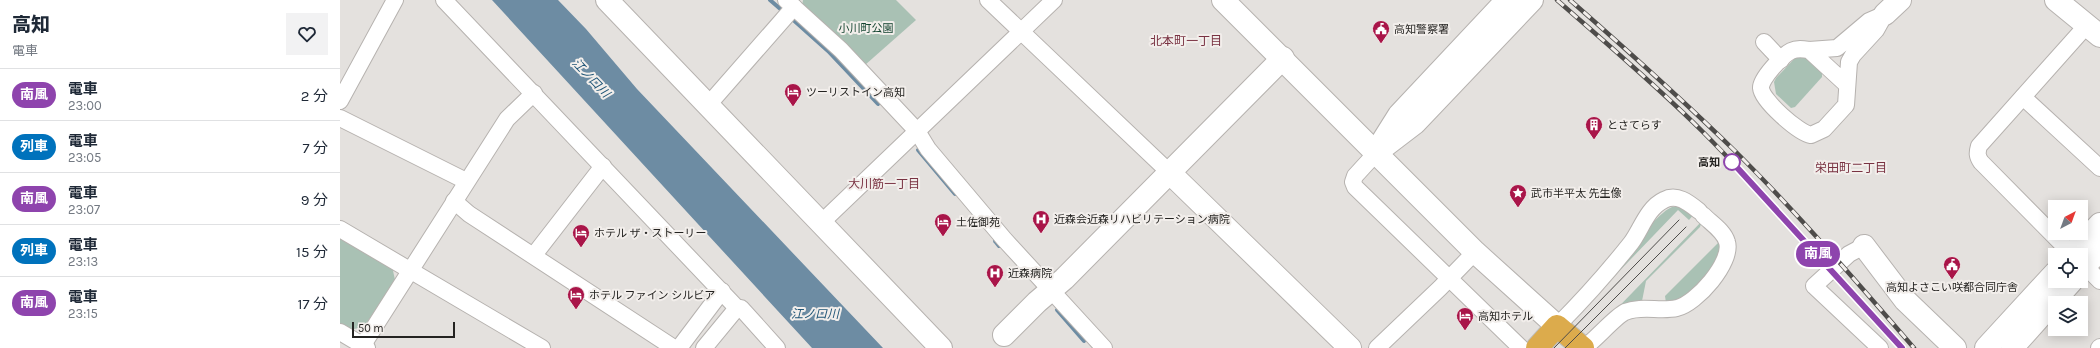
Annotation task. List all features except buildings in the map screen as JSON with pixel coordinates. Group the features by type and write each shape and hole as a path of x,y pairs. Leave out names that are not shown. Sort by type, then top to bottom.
{"highway":[{"path":"1537,348 1557,326 1584,348"}],"street":[{"path":"340,101 395,0"},
{"path":"444,0 737,308 741,308 777,348"},
{"path":"607,0 709,104 941,348"},
{"path":"988,0 1169,172 1350,348"},
{"path":"821,223 1054,0"},
{"path":"1224,0 1475,252 1557,326 1632,242 1645,219 1659,204 1670,198 1684,199 1702,213 1724,235 1728,244 1726,260 1719,272 1693,300 1682,307 1670,309 1635,309 1626,312 1584,348"},
{"path":"1377,152 1399,115 1507,0"},
{"path":"1521,348 1448,280 1355,187 1352,182 1354,176 1377,152 1415,123 1532,0"},
{"path":"2056,0 2094,30 2023,97 1979,146 1977,156 1982,164 2062,248"},
{"path":"1892,7 1876,30 1853,55 1849,62 1846,105 1820,132 1815,135 1806,134 1770,103 1762,91 1761,86 1764,78 1786,53 1795,49 1809,50 1837,48 1865,24 1892,7"},
{"path":"709,104 789,9 841,50 917,131 928,149 1004,239 1104,348"},
{"path":"1764,42 1781,60"},
{"path":"1809,50 1847,85"},
{"path":"998,342 1283,58"},
{"path":"340,332 363,347 466,181 507,119 534,93"},
{"path":"2023,97 2100,168"},
{"path":"340,118 466,181"},
{"path":"534,255 603,166"},
{"path":"454,201 469,214 534,255 674,348"},
{"path":"2088,248 2100,224"},
{"path":"340,229 542,348"},
{"path":"1880,348 1814,286 1849,254 1864,246 1904,300 1955,348"},
{"path":"2088,259 2100,250"},
{"path":"1377,348 1475,252"},
{"path":"1986,348 2048,281"},
{"path":"2012,348 2061,288"},
{"path":"678,348 722,291"},
{"path":"704,348 737,308"}],"green space":[{"name":"小川町公園","path":"803,0 896,0 916,20 865,65 802,6"},
{"path":"1807,56 1822,72 1822,77 1795,107 1791,108 1776,94 1774,82 1796,57"},
{"path":"1672,207 1681,207 1694,214 1689,220 1678,210 1581,311 1652,223"},
{"path":"1702,221 1700,227 1646,281 1642,301 1598,328"},
{"path":"340,236 392,266 395,280 364,327 349,330 340,325"},
{"path":"1719,242 1717,263 1687,295 1678,301 1666,303 1665,296"}],"water":[{"name":"江ノ口川","path":"492,0 558,0 586,29 637,89 883,348 812,348"}],"waterway":[{"path":"770,0 785,13"},
{"path":"790,17 828,51 878,104"},
{"path":"918,150 955,194"},
{"path":"995,241 999,246"},
{"path":"1057,310 1084,341"}],"tram line":[{"path":"1554,348 1679,220"},
{"path":"1565,348 1686,227"}],"railway":[{"path":"1557,0 1651,83 1705,134 1780,213 1902,348"},
{"path":"1570,0 1655,75 1760,176 1914,348"}],"train":[{"name":"南風","path":"1732,162 1902,348"}],"place":[{"name":"高知警察署","path":"1381,44"},
{"name":"ツーリストイン高知","path":"793,107"},
{"name":"とさてらす","path":"1594,140"},
{"name":"高知","path":"1732,162"},
{"name":"武市半平太 先生像","path":"1518,208"},
{"name":"近森会近森リハビリテーション病院","path":"1041,234"},
{"name":"土佐御苑","path":"943,237"},
{"name":"ホテル ザ・ストーリー","path":"581,248"},
{"name":"高知よさこい咲都合同庁舎","path":"1952,280"},
{"name":"近森病院","path":"995,288"},
{"name":"ホテル ファイン シルビア","path":"576,310"},
{"name":"高知ホテル","path":"1465,331"}],"district":[{"name":"北本町一丁目","path":"1186,41"},
{"name":"栄田町二丁目","path":"1851,168"},
{"name":"大川筋一丁目","path":"884,184"}]}
